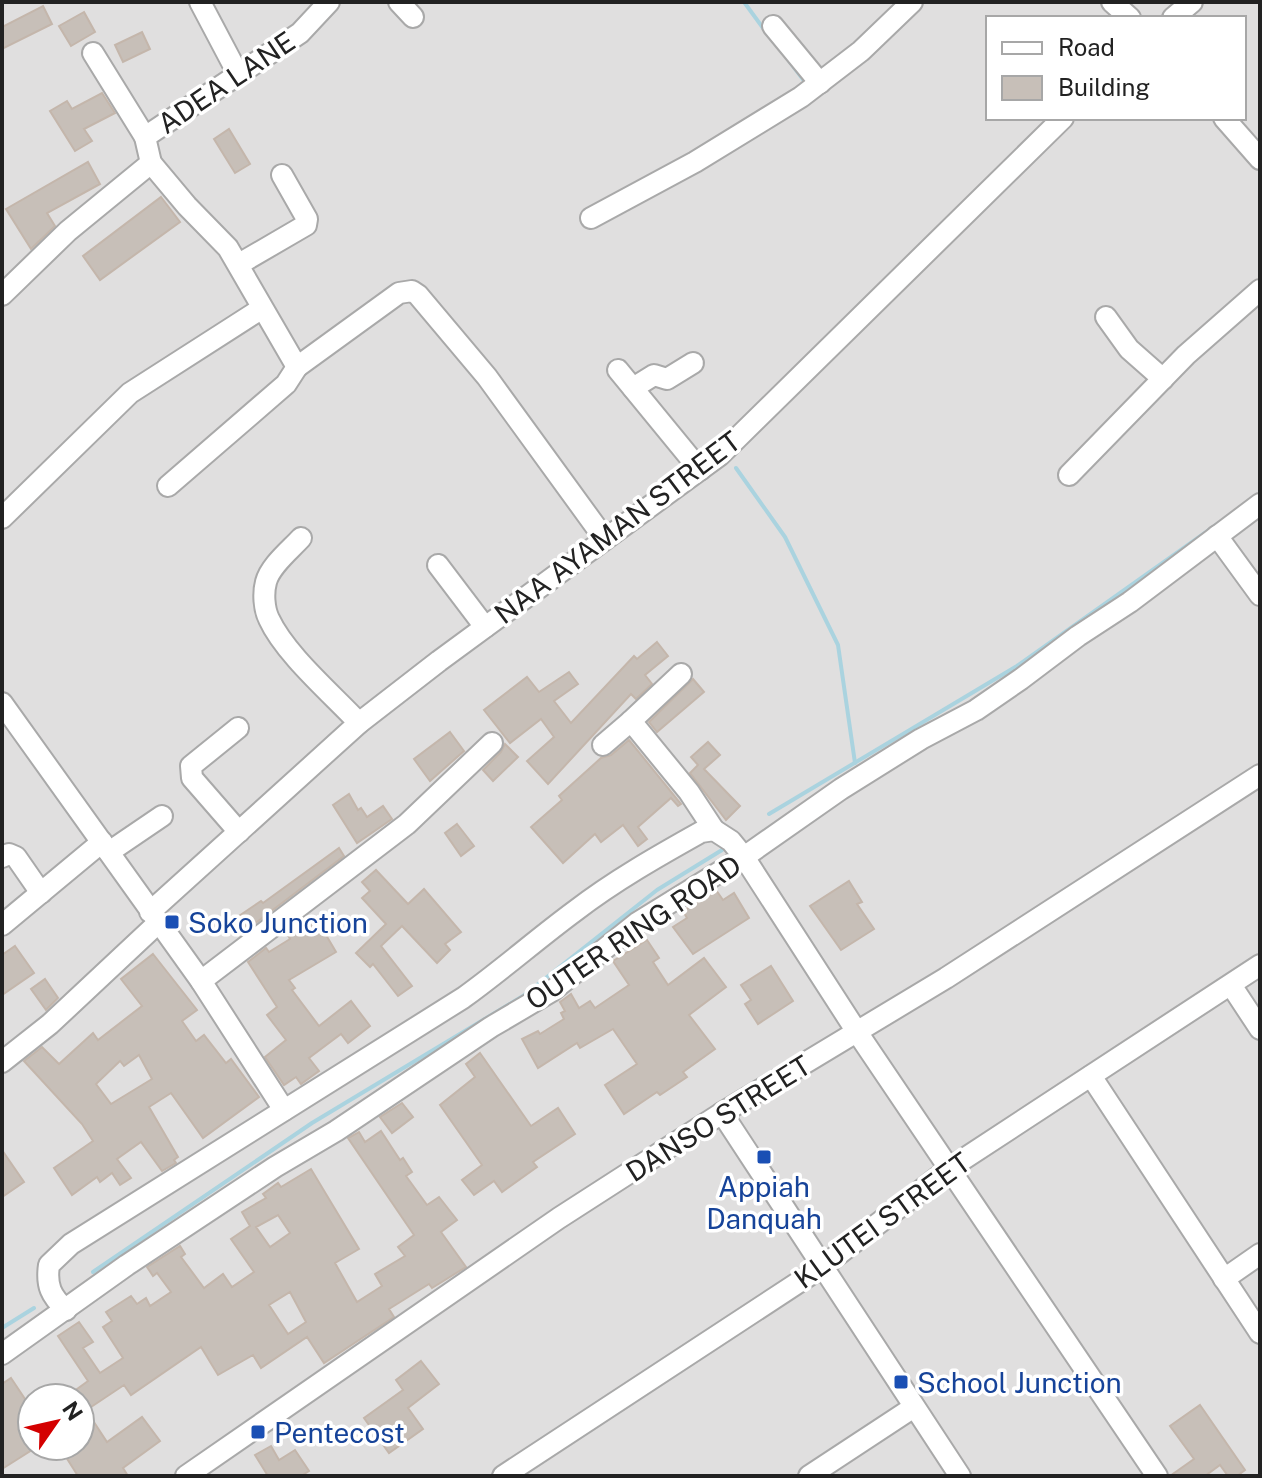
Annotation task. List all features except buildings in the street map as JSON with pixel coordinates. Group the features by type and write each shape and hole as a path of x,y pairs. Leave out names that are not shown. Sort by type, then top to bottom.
{"street":[{"path":"200,2 238,74"},
{"name":"ADEA LANE","path":"2,295 68,231 151,163 145,137 300,33 329,2"},
{"path":"591,218 695,162 811,89 861,51 912,2"},
{"path":"1112,2 1128,16"},
{"path":"1175,16 1192,2"},
{"path":"773,26 811,89"},
{"path":"93,53 145,137"},
{"name":"NAA AYAMAN STREET","path":"2,1062 50,1024 239,832 359,723 733,444 858,317 1061,120"},
{"path":"1226,120 1260,159"},
{"path":"151,163 228,248 297,367"},
{"path":"239,264 306,225 307,219 282,175"},
{"path":"1069,475 1186,355 1260,290"},
{"path":"168,486 286,384 297,367 399,293 412,291 487,377 604,538"},
{"path":"2,518 130,393 261,309"},
{"path":"1106,317 1129,349 1163,379"},
{"path":"633,388 654,375 667,379 693,363"},
{"path":"618,370 700,470"},
{"name":"OUTER RING ROAD","path":"2,1354 127,1265 275,1167 336,1131 491,1027 533,1004 637,923 730,842 841,789 1010,687 1260,504"},
{"path":"1217,536 1260,595"},
{"path":"301,538 271,571 266,581 267,616 297,657 359,723"},
{"path":"438,565 485,627"},
{"path":"603,745 681,674"},
{"path":"2,703 201,981 284,1110"},
{"path":"631,721 730,842 1157,1476"},
{"path":"238,728 191,766 190,771 192,778 239,832"},
{"path":"201,981 407,824 492,743"},
{"name":"DANSO STREET","path":"186,1476 475,1275 722,1113 959,970 1260,775"},
{"path":"2,925 105,847 162,816"},
{"path":"66,1310 49,1291 47,1279 49,1265 58,1255 463,998 609,887 701,832 730,842"},
{"path":"2,857 9,854 16,857 41,893"},
{"name":"KLUTEI STREET","path":"503,1476 822,1267 950,1168 1260,965"},
{"path":"1231,985 1260,1029"},
{"path":"1091,1076 1260,1333"},
{"path":"722,1113 960,1476"},
{"path":"1224,1279 1260,1254"},
{"path":"809,1476 914,1407"}],"shaded area":[{"path":"2,2 1260,2 1260,1476 2,1476"}],"waterway":[{"path":"744,2 766,32"},
{"path":"787,58 808,86"},
{"path":"736,468 785,537 838,645 855,763"},
{"path":"769,814 1017,666 1219,523"},
{"path":"93,1272 312,1123 523,996 657,890 722,850"},
{"path":"2,1328 34,1308"}],"place":[{"name":"Soko Junction","path":"172,922"},
{"name":"Appiah Danquah","path":"764,1157"},
{"name":"School Junction","path":"901,1382"},
{"name":"Pentecost","path":"258,1432"}]}
